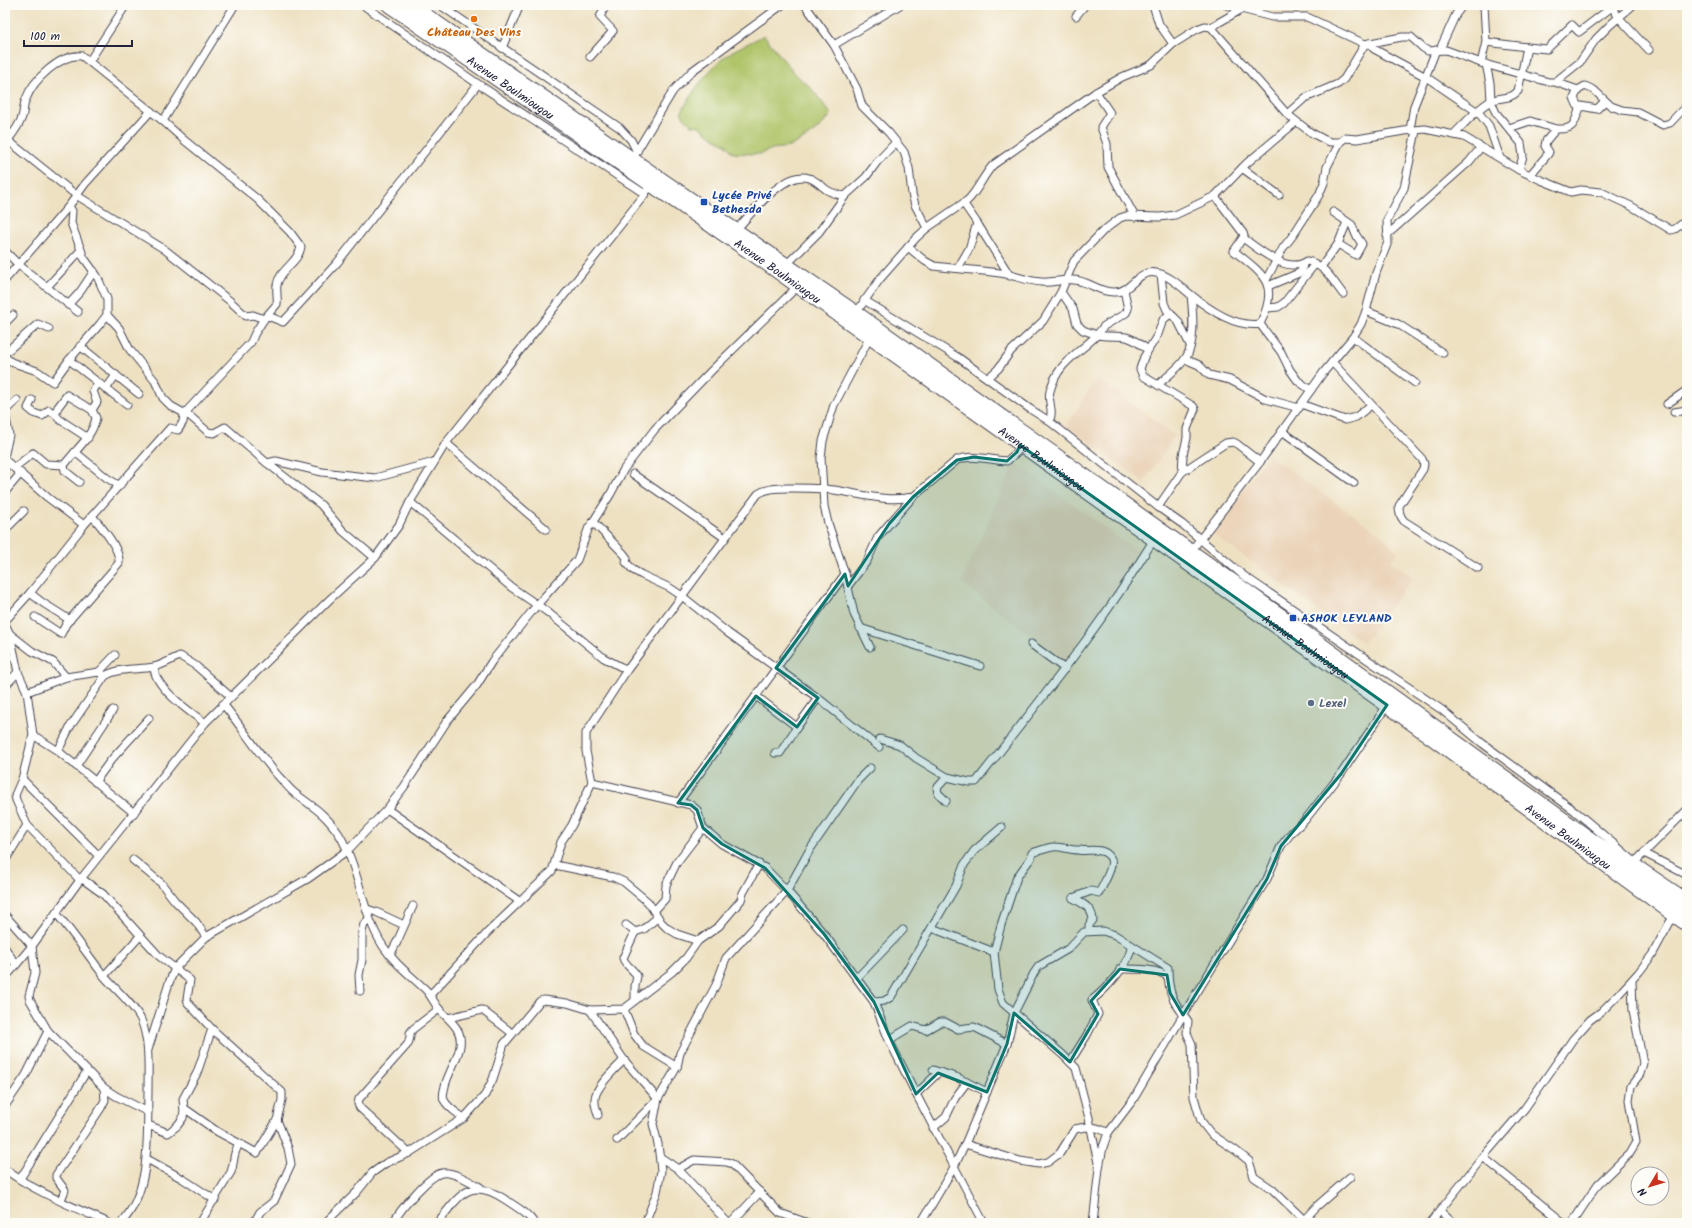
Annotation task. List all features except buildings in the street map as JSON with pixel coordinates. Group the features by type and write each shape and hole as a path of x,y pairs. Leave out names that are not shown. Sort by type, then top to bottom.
{"highway":[{"name":"Avenue Boulmiougou","path":"389,5 798,286 1154,539 1390,701 1632,864 1683,917"},
{"name":"Avenue Boulmiougou","path":"411,5 634,156 651,185 736,230 856,313 1190,551 1390,701 1683,917"}],"street":[{"path":"90,60 126,5"},
{"path":"163,121 235,5"},
{"path":"5,978 32,946 81,879 204,723 330,599 375,558 399,525 410,502 446,443 651,185 478,84 363,5"},
{"path":"440,5 620,128 631,140 634,156"},
{"path":"502,48 520,5"},
{"path":"590,57 613,31 600,18 604,9 600,5"},
{"path":"634,156 678,83 692,71 782,5"},
{"path":"805,5 834,45 857,89 862,106 896,142 908,160 912,194 918,212 927,228"},
{"path":"834,45 900,5"},
{"path":"1076,16 1085,5"},
{"path":"1153,5 1159,24 1173,44"},
{"path":"1226,5 1239,7 1272,17 1308,17 1367,43 1374,49 1426,77 1477,112 1486,121 1500,158"},
{"path":"1190,551 1201,539 1260,462 1311,390 1353,337 1361,324 1366,311 1369,293 1388,242 1387,220 1404,188 1413,130 1414,106 1438,50 1456,14 1463,5"},
{"path":"1484,5 1486,42 1483,64 1490,83 1491,101 1496,113 1521,143 1523,156 1519,170"},
{"path":"1556,82 1580,62 1596,40 1633,5"},
{"path":"1486,42 1547,48 1572,25 1579,32 1611,6 1619,18 1649,50"},
{"path":"856,313 864,300 908,247 927,228 964,204 973,195 986,173 993,165 1096,92 1122,77 1151,66 1173,44 1201,26 1211,27 1239,7"},
{"path":"1211,27 1287,114 1321,139 1330,142 1340,142"},
{"path":"1287,114 1305,98 1338,84 1344,79 1367,43 1407,36 1411,37 1428,51 1438,50 1545,82 1556,82 1578,90"},
{"path":"1454,134 1491,101 1514,96 1518,92 1527,47"},
{"path":"184,1108 218,1132 257,1153 277,1120 282,1100 282,1092 212,1029 188,1003 187,999 190,980 159,956 103,894 81,879 27,825 16,800 16,795 22,779 33,735 27,692 18,672 6,619 30,593 84,525 170,428 178,430 183,422 184,414 251,342 255,333 266,318 278,304 276,285 278,280 296,257 301,246 269,209 184,140 90,60 82,56 77,55 64,59 51,67 29,93 26,99 22,118 6,141 76,195 164,249 230,301 246,316 253,315 266,318 283,322 337,263 478,84"},
{"path":"1580,109 1574,98 1578,90 1585,86 1594,90 1605,101 1622,110 1638,112 1663,125 1670,123 1687,105"},
{"path":"1096,92 1110,113 1101,127 1107,144 1108,167 1135,217"},
{"path":"1509,128 1530,121 1556,129 1568,129 1573,127 1582,106 1597,109 1605,101"},
{"path":"5,280 69,206 76,195 151,112"},
{"path":"988,378 1011,351 1043,321 1061,292 1074,261 1102,231 1120,218 1175,215 1215,196 1242,168 1296,122"},
{"path":"1260,324 1268,308 1267,283 1277,260 1283,248 1294,234 1319,195 1324,183 1327,167 1340,142 1345,138 1357,139 1425,129 1454,134 1469,138 1481,147 1530,175 1571,192 1581,190 1601,192 1631,206 1671,230 1675,230 1687,220"},
{"path":"1530,175 1548,154 1549,152 1545,146 1546,142 1556,129"},
{"path":"786,265 819,232 845,196 866,177 877,162 896,142"},
{"path":"1387,236 1469,162 1481,147"},
{"path":"1242,168 1279,195"},
{"path":"736,230 771,194 785,182 796,177 809,178 829,191 845,196"},
{"path":"1215,196 1243,233 1243,238 1234,251 1255,268 1267,283"},
{"path":"964,204 992,245 1010,276"},
{"path":"5,357 11,362 37,371 53,382 80,346 107,315 107,299 94,271 86,261 81,250 71,223 72,210 69,206"},
{"path":"1333,212 1352,225 1356,235 1362,243 1360,250 1355,254 1338,244"},
{"path":"1268,308 1278,308 1284,303 1318,266 1338,244 1347,222"},
{"path":"958,268 969,249 977,224"},
{"path":"1243,238 1277,260 1294,266 1307,261 1324,269 1343,294"},
{"path":"908,247 929,264 1010,276 1039,282 1065,280 1080,281 1108,292 1119,292 1124,290 1143,274 1155,272 1161,274 1222,316 1234,321 1255,325 1260,324"},
{"path":"47,287 81,250"},
{"path":"5,251 19,265 78,312"},
{"path":"1267,283 1299,274 1302,270 1302,264"},
{"path":"68,305 80,292 94,271"},
{"path":"1161,274 1164,303 1170,313 1178,321 1190,347"},
{"path":"148,1050 175,968 206,937 309,878 348,850 386,809 404,787 447,721 477,685 492,661 537,605 577,560 589,527 610,495 624,469 655,429 711,371 798,286"},
{"path":"1049,421 1052,414 1049,396 1060,370 1069,359 1082,349 1104,326 1126,313 1128,309 1124,290"},
{"path":"1061,292 1073,309 1077,324 1083,330 1096,335 1128,337 1136,340 1148,350"},
{"path":"1158,385 1177,369 1185,359 1190,347 1192,326 1191,295"},
{"path":"864,300 959,358 1049,421 1201,539 1244,576 1442,710 1482,743 1575,811 1632,864 1687,896"},
{"path":"1366,311 1398,324 1443,353"},
{"path":"1170,313 1163,320 1158,334 1141,363 1141,373 1143,376 1196,409 1187,429 1182,472"},
{"path":"5,323 13,315"},
{"path":"107,315 119,328 130,350 154,381 163,398 184,414 191,417 208,432 214,433 225,427 267,463 321,505 343,531 375,558"},
{"path":"5,353 38,324 49,329"},
{"path":"1260,324 1281,352 1290,370 1298,381 1311,390"},
{"path":"870,337 841,390 828,421 822,441 820,458 822,489 828,523 845,574 854,614 870,647"},
{"path":"1353,337 1415,383"},
{"path":"80,346 139,394"},
{"path":"1185,359 1199,365 1209,375 1230,380 1266,399 1300,406 1345,420 1356,417 1371,405"},
{"path":"69,360 127,405"},
{"path":"1332,362 1422,459 1424,464 1423,468 1399,506 1401,517 1404,521 1478,568"},
{"path":"106,389 116,375"},
{"path":"92,410 97,402 93,391 98,383"},
{"path":"1667,404 1687,390"},
{"path":"55,412 67,395 92,410 96,418 88,438 64,465 64,470 79,482"},
{"path":"5,453 9,435 5,413 7,409 17,400"},
{"path":"32,400 28,408 39,416 42,416 49,410 51,412 55,412 59,419 88,438"},
{"path":"1674,412 1687,410"},
{"path":"1282,431 1354,483"},
{"path":"1158,507 1182,472 1229,442 1237,444 1260,462"},
{"path":"446,443 546,529"},
{"path":"848,586 867,561 878,537 913,497 957,460 964,457 974,457 1007,461 1017,452 1020,445"},
{"path":"75,452 107,478 120,486"},
{"path":"15,467 33,453 46,464 64,465"},
{"path":"5,460 22,473 47,497 84,525"},
{"path":"267,463 276,461 322,472 375,478 434,462"},
{"path":"5,492 22,473"},
{"path":"633,474 725,538"},
{"path":"430,996 488,932 519,901 547,878 555,865 561,842 572,826 592,782 586,751 586,733 627,670 751,502 765,490 775,488 822,489 900,500 913,497"},
{"path":"410,502 499,577 604,658 627,670"},
{"path":"5,525 7,527 9,526 24,511"},
{"path":"35,617 61,634 66,624 119,563 119,554 101,526 92,516"},
{"path":"591,525 596,525 624,554 626,562 633,570 682,596 728,633 818,698 879,747"},
{"path":"880,739 900,745 916,758 948,777 969,782 976,782 1065,669 1112,605 1154,539"},
{"path":"678,803 845,574"},
{"path":"30,593 70,620"},
{"path":"860,628 980,666"},
{"path":"10,634 32,651 54,662 66,677"},
{"path":"1031,644 1065,669"},
{"path":"58,751 70,727 115,655"},
{"path":"27,692 66,677 154,667 180,656 230,696"},
{"path":"154,667 154,672 163,688 204,723"},
{"path":"5,684 18,672"},
{"path":"756,696 797,728"},
{"path":"775,754 780,752 818,698"},
{"path":"1093,1223 1102,1147 1108,1133 1133,1100 1183,1015 1267,879 1281,846 1292,832 1305,820 1341,774 1390,701"},
{"path":"223,704 279,777 296,794 323,814 338,833 348,850 369,919 383,947 400,968 430,996 460,1036 461,1046 447,1078 443,1092 444,1099 448,1107 464,1118"},
{"path":"76,766 113,710"},
{"path":"96,782 111,760 148,718"},
{"path":"33,735 58,751 134,813"},
{"path":"616,1140 658,1099 677,1067 680,1053 716,985 726,958 787,891 818,838 858,780 870,768"},
{"path":"946,801 938,793 937,788 948,777"},
{"path":"22,779 100,856"},
{"path":"592,782 691,805 697,810 703,828 733,850 759,864 787,891 824,934 874,1002 889,1040 933,1128 984,1223"},
{"path":"386,809 519,901"},
{"path":"1632,864 1687,810"},
{"path":"5,861 27,825"},
{"path":"874,1002 884,1001 891,997 956,886 964,865 974,851 1002,827"},
{"path":"635,1000 637,976 624,962 623,958 635,932 644,929 656,914 665,899 666,885 677,862 703,828"},
{"path":"1089,931 1089,925 1093,920 1091,910 1089,907 1073,898 1091,891 1099,893 1109,873 1112,862 1111,858 1104,852 1094,849 1086,851 1052,847 1032,853 1031,858 1017,877 1001,925 994,952 1000,996 1003,1003 1014,1014 1076,1068 1089,1118 1089,1126 1099,1168"},
{"path":"1644,853 1687,875"},
{"path":"133,860 162,882 175,901 196,922 206,937"},
{"path":"325,1223 357,1192 372,1173 386,1163 409,1153 464,1118 485,1095 493,1079 504,1044 537,1003 544,1000 567,1003 590,1010 624,1009 672,972 686,958 698,941 719,926 741,900 743,893 759,864"},
{"path":"555,865 613,877 624,882 648,902 667,928 677,934 698,941"},
{"path":"390,955 413,906"},
{"path":"367,909 404,925"},
{"path":"56,913 104,976 141,1018 148,1050 147,1159 136,1199 124,1222"},
{"path":"5,915 32,946 35,973 29,996 48,1031 104,1088 116,1096 148,1112"},
{"path":"1430,1223 1525,1108 1573,1039 1590,1020 1601,1012 1632,981 1652,955 1670,922 1683,917"},
{"path":"360,991 359,975 362,960 362,932 364,924 369,919"},
{"path":"626,926 635,932"},
{"path":"932,928 994,952"},
{"path":"857,978 903,930"},
{"path":"921,1223 954,1167 965,1144 1007,1044 1014,1014 1034,972 1039,966 1068,949 1084,932 1089,931 1103,931 1115,934 1168,968 1170,993 1174,1004 1188,1021 1186,1033 1192,1044 1194,1097 1197,1112 1201,1121 1211,1134 1249,1161 1254,1177 1272,1189 1304,1220 1317,1206 1350,1177"},
{"path":"104,976 140,936"},
{"path":"1070,1062 1098,1014 1092,1000 1113,980 1131,951 1131,945"},
{"path":"5,948 16,965"},
{"path":"1120,969 1147,970 1165,974 1168,977"},
{"path":"1572,1223 1598,1184 1629,1154 1636,1142 1629,1100 1631,1086 1640,1074 1643,1063 1633,1010 1632,981"},
{"path":"409,1153 360,1108 358,1104 359,1099 408,1044 410,1041 410,1033 413,1029 439,1009"},
{"path":"624,1009 634,1034 643,1046 677,1067"},
{"path":"448,1018 482,1010 512,1033"},
{"path":"590,1010 624,1060 658,1099"},
{"path":"889,1040 912,1026 926,1030 934,1024 945,1022 958,1029 974,1027 1007,1044"},
{"path":"148,1125 165,1132 170,1132 183,1118 184,1108 182,1099 200,1065 212,1029"},
{"path":"5,1106 26,1075 48,1031"},
{"path":"598,1115 594,1098 596,1092 610,1074 624,1060"},
{"path":"20,1179 87,1071"},
{"path":"916,1094 935,1071 956,1077 987,1092"},
{"path":"933,1128 946,1117 955,1098 967,1082"},
{"path":"61,1200 65,1190 56,1178 56,1175 101,1108 104,1100 104,1088"},
{"path":"648,1222 657,1192 661,1171 653,1124 658,1099"},
{"path":"254,1223 260,1212 274,1201 291,1164 288,1148 277,1120"},
{"path":"965,1144 1020,1161 1039,1164 1048,1162 1060,1153 1075,1129 1089,1126 1099,1128 1108,1133"},
{"path":"200,1223 231,1172 234,1163 232,1158 239,1144"},
{"path":"1483,1157 1564,1223"},
{"path":"660,1158 678,1169 729,1223 760,1192"},
{"path":"147,1159 183,1179 215,1200"},
{"path":"678,1169 696,1160 727,1162 732,1164 780,1212 808,1223"},
{"path":"5,1169 20,1179 109,1223"},
{"path":"393,1223 410,1199 433,1178 442,1173 468,1181 501,1196 528,1215 534,1223"},
{"path":"437,1223 459,1197 469,1190 480,1187"},
{"path":"1440,1211 1453,1223"}],"highlighted area":[{"path":"1020,445 1387,705 1341,774 1281,846 1267,879 1183,1015 1170,993 1167,975 1120,969 1091,1001 1098,1014 1070,1062 1014,1013 1007,1044 987,1092 938,1073 916,1094 874,1002 824,934 765,868 722,844 703,828 697,810 691,805 678,803 756,696 797,727 818,698 776,668 845,574 848,586 889,524 913,497 957,460 974,457 1007,461 1017,452"}],"shaded area":[{"path":"1097,378 1175,436 1144,482 1066,426"},
{"path":"1268,455 1383,536 1398,552 1391,561 1413,577 1363,643 1213,534"},
{"path":"1015,462 1142,555 1065,662 961,582"}],"green space":[{"path":"764,35 793,72 811,88 831,115 819,128 789,147 772,149 761,154 733,153 726,144 714,138 699,126 691,125 681,113 697,87 717,63 733,51"}],"place":[{"name":"Château Des Vins","path":"474,19"},
{"name":"Lycée Privé Bethesda","path":"704,202"},
{"name":"ASHOK LEYLAND","path":"1293,618"},
{"name":"Lexel","path":"1311,703"}]}
